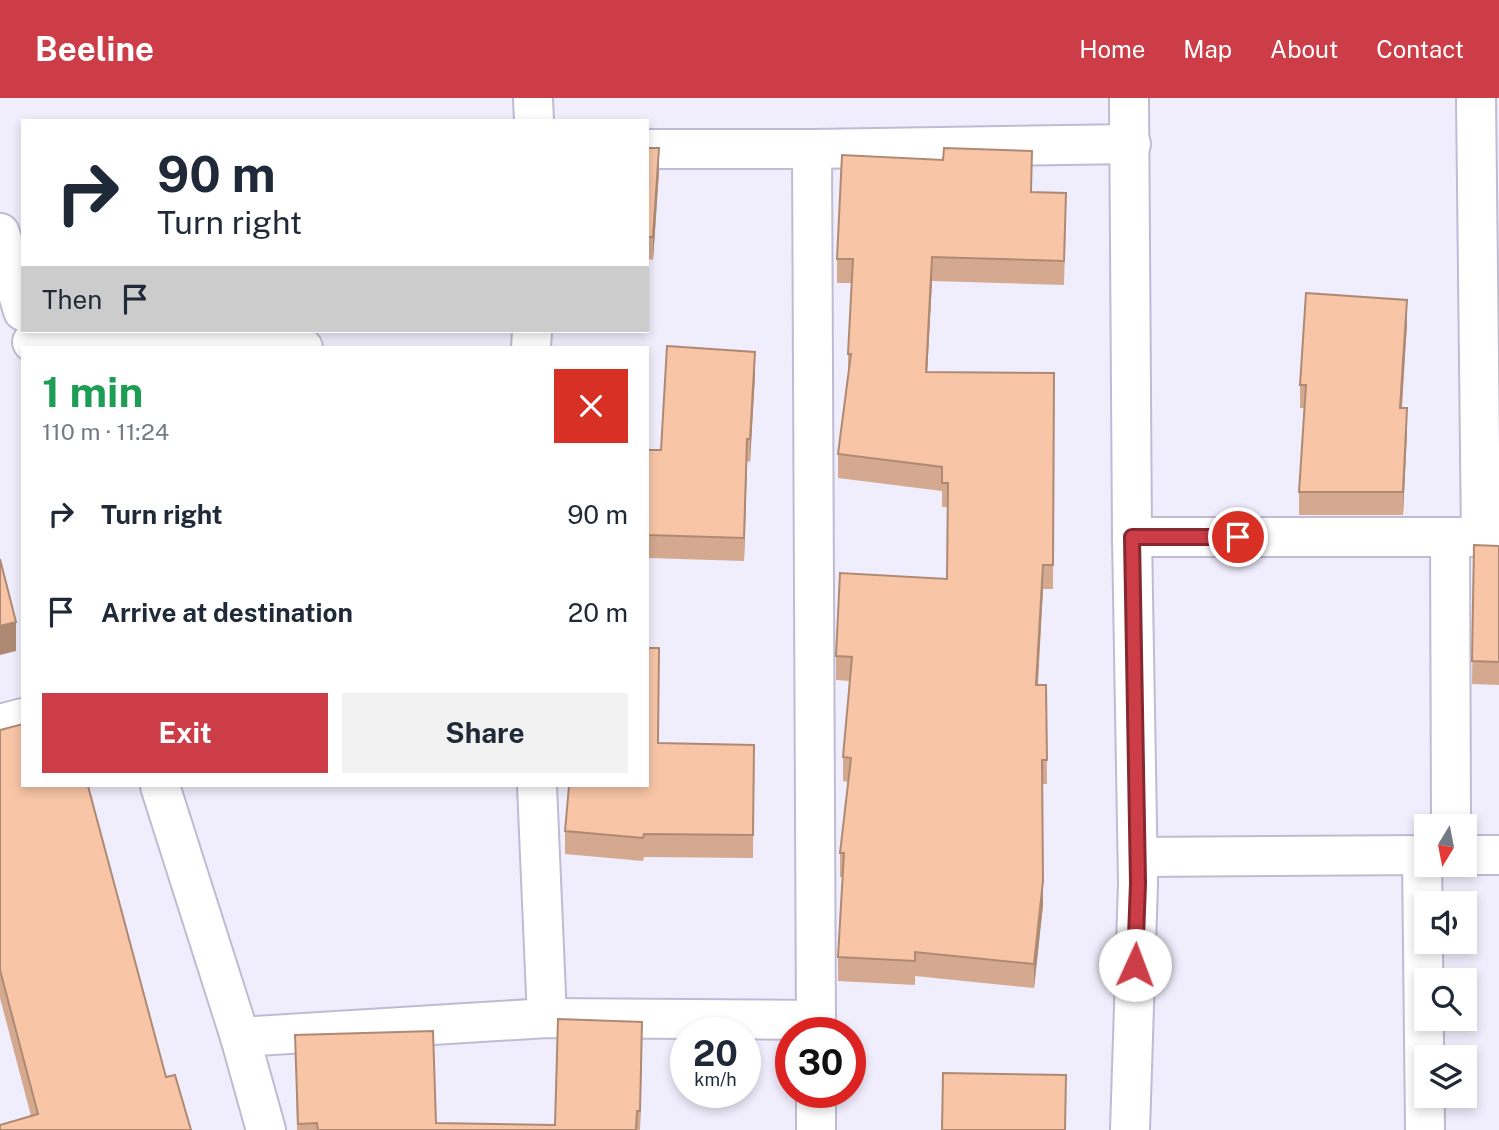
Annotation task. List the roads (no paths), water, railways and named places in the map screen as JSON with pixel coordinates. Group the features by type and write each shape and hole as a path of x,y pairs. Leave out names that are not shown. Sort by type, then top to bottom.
{"street":[{"path":"533,98 534,119"},
{"path":"1129,98 1132,537 1138,857 1130,1130"},
{"path":"1452,814 1477,537 1476,98"},
{"path":"649,149 1131,144"},
{"path":"812,149 816,1017"},
{"path":"0,233 21,305"},
{"path":"29,333 266,346"},
{"path":"1132,537 1477,537"},
{"path":"0,724 21,719"},
{"path":"160,787 240,1037 266,1130"},
{"path":"537,787 547,1018"},
{"path":"1138,857 1414,855"},
{"path":"1477,855 1499,855"},
{"path":"1424,877 1424,1130"},
{"path":"240,1037 547,1018 775,1025"},
{"path":"816,1108 816,1130"}]}
